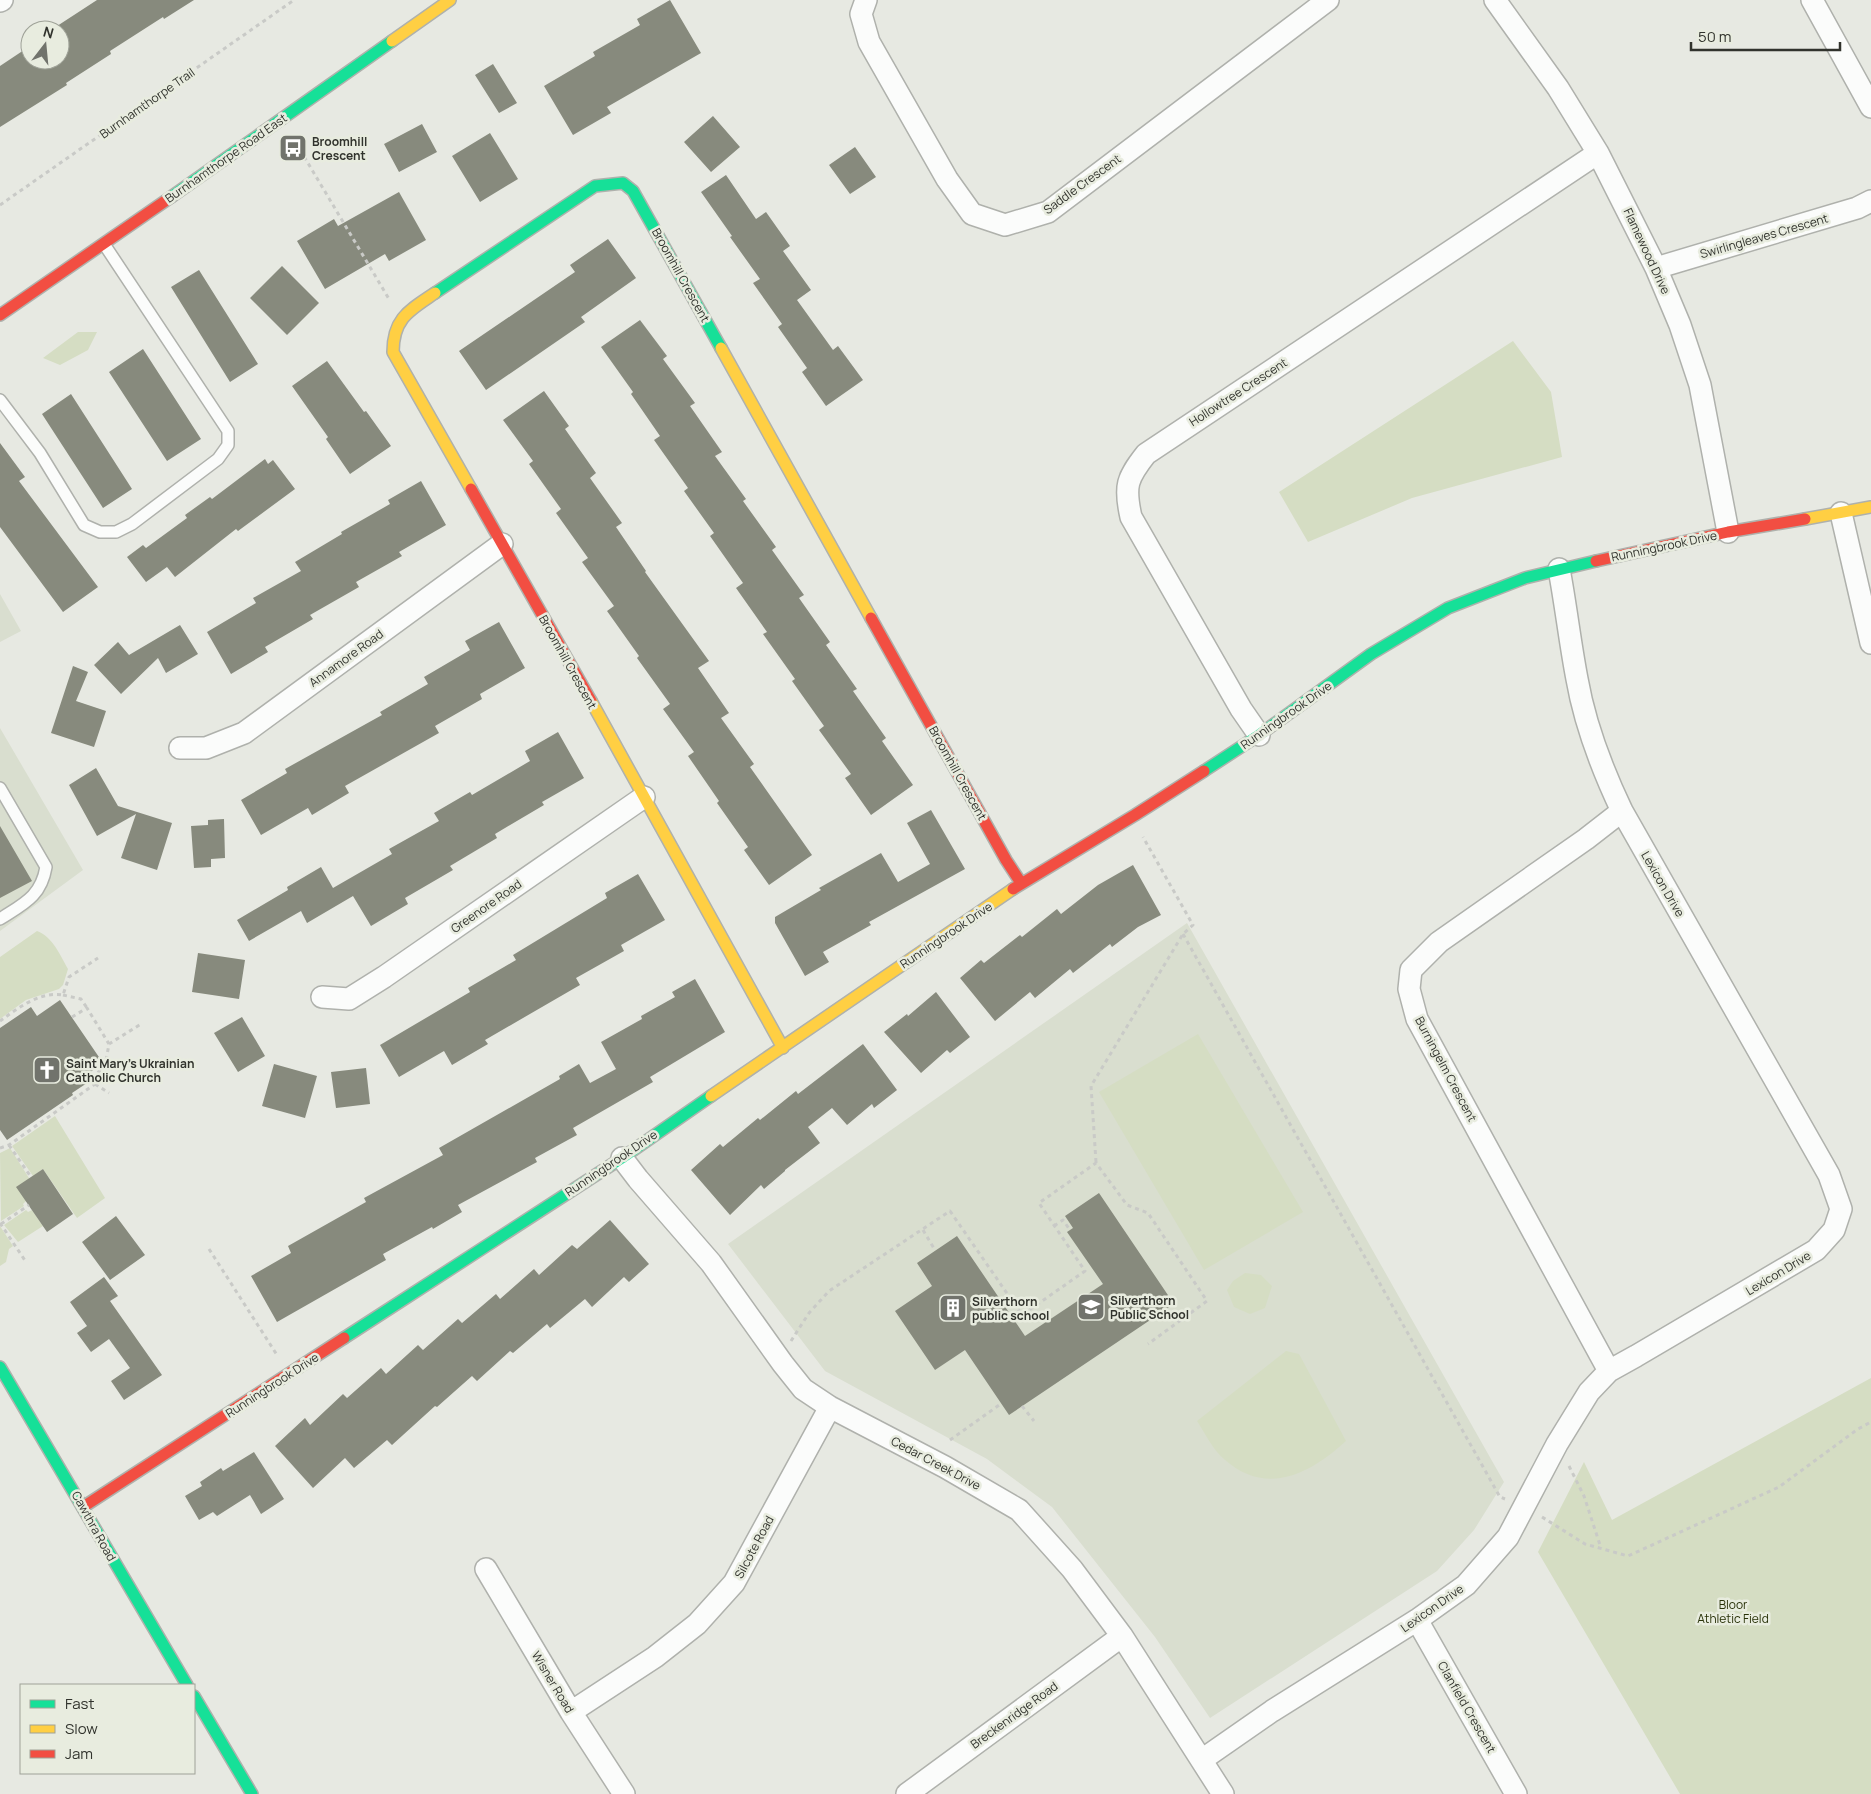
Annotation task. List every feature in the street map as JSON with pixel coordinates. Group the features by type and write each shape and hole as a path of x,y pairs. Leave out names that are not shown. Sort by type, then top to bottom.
{"street":[{"name":"Burnhamthorpe Road East","path":"0,315 450,0"},
{"name":"Saddle Crescent","path":"866,0 861,14 869,42 947,179 972,214 1005,226 1048,212 1328,0"},
{"name":"Flamewood Drive","path":"1495,0 1558,88 1598,153 1656,268 1680,325 1700,385 1728,532"},
{"path":"1812,0 1871,107"},
{"name":"Hollowtree Crescent","path":"1259,735 1241,709 1131,517 1126,496 1132,472 1146,454 1598,153"},
{"name":"Broomhill Crescent","path":"783,1048 393,352 394,328 402,316 595,186 623,183 633,191 1006,860 1021,883"},
{"name":"Swirlingleaves Crescent","path":"1656,268 1857,208 1871,201"},
{"name":"Runningbrook Drive","path":"83,1507 622,1158 1021,883 1135,816 1259,735 1371,654 1448,608 1525,578 1559,569 1728,532 1871,507"},
{"path":"1841,513 1871,643"},
{"name":"Annamore Road","path":"180,748 206,748 244,733 502,544"},
{"name":"Lexicon Drive","path":"1203,1759 1272,1712 1417,1620 1466,1585 1508,1537 1557,1444 1589,1392 1609,1370 1645,1351 1816,1250 1834,1230 1841,1209 1829,1175 1622,811 1593,742 1577,681 1559,569"},
{"name":"Greenore Road","path":"322,997 349,999 384,977 644,797"},
{"name":"Burningelm Crescent","path":"1609,1370 1417,1019 1409,989 1411,970 1439,942 1586,839 1622,811"},
{"name":"Cedar Creek Drive","path":"622,1158 638,1179 712,1263 803,1389 830,1407 945,1467 1019,1510 1072,1569 1122,1636 1224,1794"},
{"name":"Cawthra Road","path":"0,1367 186,1684"},
{"name":"Silcote Road","path":"571,1712 662,1651 697,1624 734,1583 830,1407"},
{"name":"Wisner Road","path":"486,1569 571,1712 624,1794"},
{"name":"Clanfield Crescent","path":"1417,1620 1516,1794"},
{"name":"Breckenridge Road","path":"907,1794 1122,1636"},
{"path":"195,1698 252,1794"}],"lane":[{"path":"0,400 40,454 84,525 100,532 116,532 132,524 218,459 228,446 228,431 104,244"},
{"path":"0,788 46,867 44,881 33,897 0,919"}],"path":[{"name":"Burnhamthorpe Trail","path":"0,205 294,0"},
{"path":"296,143 392,302"},
{"path":"1135,816 1137,826 1193,924 1183,934 1091,1086 1096,1162 1127,1205 1148,1214 1207,1301 1148,1344"},
{"path":"1183,934 1500,1497 1525,1506 1585,1544 1628,1556 1779,1487 1858,1429 1871,1422"},
{"path":"63,995 69,977 98,958"},
{"path":"0,1021 26,1003 56,994 81,999 109,1044 105,1066 94,1076 95,1084"},
{"path":"72,1017 87,1008"},
{"path":"109,1044 141,1024"},
{"path":"95,1084 109,1092"},
{"path":"0,1148 9,1145 95,1084"},
{"path":"9,1145 31,1177"},
{"path":"780,1359 809,1313 829,1291 950,1211 1022,1315 1085,1271 1039,1204 1096,1162"},
{"path":"26,1262 1,1223 29,1205"},
{"path":"1054,1226 1063,1220 1070,1230"},
{"path":"923,1230 935,1250"},
{"path":"209,1249 277,1356"},
{"path":"950,1440 1002,1403"},
{"path":"1022,1406 1034,1421"},
{"path":"1557,1444 1584,1496 1601,1549"}],"shaded area":[{"path":"0,594 21,631 0,642"},
{"path":"0,728 83,870 0,931"},
{"name":"Silverthorn Public School","path":"1187,923 1504,1482 1474,1530 1437,1571 1210,1718 1155,1637 1052,1507 987,1459 825,1371 728,1244"}],"green space":[{"path":"78,332 97,332 88,350 60,365 43,358"},
{"path":"1513,341 1551,392 1562,457 1412,498 1308,542 1279,492"},
{"path":"37,931 52,942 68,969 63,985 59,989 26,1000 0,1019 0,957"},
{"path":"1198,1034 1303,1212 1204,1270 1099,1092"},
{"path":"55,1116 105,1198 77,1218 43,1169 33,1176 12,1146"},
{"path":"10,1148 29,1178 24,1206 1,1221 0,1153"},
{"path":"26,1210 28,1212 32,1210 43,1226 18,1242 4,1225"},
{"path":"0,1226 13,1246 9,1249 6,1262 0,1266"},
{"path":"1245,1273 1261,1275 1272,1286 1265,1308 1250,1314 1234,1307 1227,1290 1233,1281"},
{"path":"1286,1351 1299,1354 1346,1441 1318,1463 1303,1471 1287,1477 1272,1479 1256,1477 1240,1470 1224,1459 1197,1421"},
{"name":"Bloor Athletic Field","path":"1871,1378 1871,1794 1680,1794 1538,1552 1584,1462 1612,1520"}],"building":[{"path":"97,0 194,0 164,19 163,17 110,51 111,54 66,83 67,85 0,127 0,66 20,53 20,70 70,70 70,20 66,20"},
{"path":"670,0 701,53 607,107 611,113 573,135 544,86 595,56 593,52 640,25 637,19"},
{"path":"493,64 517,103 499,113 475,75"},
{"path":"713,116 740,147 711,172 684,142"},
{"path":"422,124 437,152 399,172 384,144"},
{"path":"490,133 518,179 480,202 452,156"},
{"path":"855,147 876,177 850,194 829,165"},
{"path":"726,175 756,219 766,212 790,246 783,251 811,290 797,300 833,350 838,346 863,380 826,406 802,372 807,368 778,327 782,324 753,283 760,279 701,192"},
{"path":"399,192 426,240 389,261 385,254 325,289 297,241 334,219 338,226"},
{"path":"608,239 636,278 581,317 585,322 486,390 459,351 575,272 570,265"},
{"path":"282,266 319,303 287,335 250,298"},
{"path":"199,270 258,364 230,382 171,287"},
{"path":"640,320 667,356 663,359 695,403 690,406 722,452 715,456 746,499 743,501 776,547 772,550 804,595 799,598 830,642 826,645 857,689 853,691 886,738 882,741 913,785 871,815 845,778 851,774 819,730 824,726 792,681 795,679 763,634 767,632 736,588 743,583 710,536 714,533 684,491 688,488 654,440 660,436 631,394 633,392 601,347"},
{"path":"143,349 201,439 167,461 109,372"},
{"path":"327,361 391,446 350,474 326,439 328,437 292,386"},
{"path":"544,391 569,426 565,429 596,473 590,478 622,523 616,527 645,572 709,661 698,668 729,713 721,718 754,764 750,767 812,855 769,885 744,850 748,847 717,803 719,801 688,756 694,752 663,709 670,704 637,658 639,656 607,611 614,606 582,562 588,558 556,513 561,509 529,464 533,461 503,420"},
{"path":"71,394 132,489 103,508 42,414"},
{"path":"0,443 25,477 19,481 98,587 63,612 0,527"},
{"path":"265,459 268,464 273,460 295,489 238,531 236,529 175,577 167,567 146,582 127,557 143,545 146,548 187,518 185,515 210,497 212,499"},
{"path":"421,481 446,525 399,552 402,556 356,582 359,587 310,615 313,619 265,647 268,652 231,674 207,632 256,603 253,598 301,571 295,562 342,534 341,532 390,504 388,500"},
{"path":"499,622 525,668 480,694 482,699 435,726 439,733 345,786 349,793 312,815 308,808 261,835 241,800 287,773 285,769 382,715 380,712 428,684 424,677 470,650 465,641"},
{"path":"180,625 198,654 166,673 158,658 121,694 94,665 118,642 129,655"},
{"path":"73,666 88,672 76,701 106,711 94,747 51,733"},
{"path":"558,732 584,778 542,802 544,805 495,834 497,838 450,866 453,870 405,898 408,904 371,926 353,896 307,923 301,911 249,941 237,920 288,890 287,887 321,867 333,888 392,854 389,849 439,821 434,813 470,792 472,795 530,761 525,751"},
{"path":"96,768 118,806 172,823 157,870 121,858 136,814 97,836 69,785"},
{"path":"931,810 965,869 869,922 871,925 823,952 829,962 805,976 775,923 775,917 821,890 819,888 881,853 898,882 930,864 907,823"},
{"path":"224,819 225,858 211,859 211,867 194,868 191,826 208,825 208,820"},
{"path":"0,826 32,881 0,898"},
{"path":"1133,865 1161,915 1138,927 1112,947 1110,944 1073,973 1070,969 1035,998 1030,992 995,1021 960,978 981,960 984,963 1020,935 1022,937 1057,909 1061,914 1098,885"},
{"path":"638,874 665,920 621,945 624,951 576,978 580,985 485,1040 488,1044 452,1065 444,1051 399,1077 380,1045 470,992 468,988 516,960 513,955 607,898 605,893"},
{"path":"198,953 245,960 239,999 192,992"},
{"path":"695,979 725,1032 650,1077 653,1082 573,1128 577,1135 535,1158 537,1162 458,1205 462,1212 383,1254 386,1260 277,1322 251,1276 291,1253 288,1246 366,1202 364,1198 443,1155 439,1148 560,1079 559,1076 579,1064 590,1083 616,1069 601,1042 642,1019 641,1016 675,997 672,992"},
{"path":"936,992 970,1037 950,1053 947,1050 921,1073 884,1032 907,1014 908,1016"},
{"name":"Saint Mary's Ukrainian Catholic Church","path":"60,1000 103,1063 83,1077 87,1083 72,1093 73,1095 7,1140 0,1130 0,1028 31,1007 37,1016"},
{"path":"242,1017 265,1056 238,1072 214,1033"},
{"path":"863,1044 897,1090 874,1108 872,1104 847,1125 832,1108 808,1127 820,1143 764,1189 761,1185 730,1215 691,1170 720,1144 723,1147 758,1118 760,1120 796,1091 798,1094"},
{"path":"274,1064 317,1076 305,1118 262,1106"},
{"path":"366,1068 370,1104 336,1108 331,1072"},
{"path":"43,1169 73,1214 47,1232 16,1187"},
{"name":"Silverthorn public school","path":"1099,1193 1174,1304 1009,1415 965,1350 935,1370 895,1311 932,1286 917,1263 957,1236 1025,1336 1103,1284 1067,1232 1073,1228 1065,1216"},
{"path":"116,1216 145,1255 110,1280 82,1242"},
{"path":"610,1220 649,1264 629,1282 624,1277 592,1307 585,1299 550,1328 547,1324 513,1353 510,1351 477,1381 472,1376 392,1445 387,1440 354,1468 345,1458 313,1488 275,1446 305,1418 310,1425 343,1394 347,1398 381,1368 386,1374 418,1345 423,1350 458,1319 462,1323 496,1294 500,1299 534,1269 539,1275 572,1245 577,1249"},
{"path":"104,1277 118,1296 110,1301 162,1375 124,1400 111,1381 130,1368 109,1339 91,1352 77,1333 87,1326 70,1302"},
{"path":"254,1452 284,1499 261,1514 250,1495 217,1516 213,1512 199,1520 185,1496 202,1486 200,1482 221,1468 223,1471"}],"traffic: fast":[{"path":"171,197 392,41"},
{"path":"435,293 595,186 623,183 633,191 721,348"},
{"path":"1204,771 1259,735 1371,654 1448,608 1525,578 1596,561"},
{"path":"344,1338 622,1158 711,1096"},
{"path":"0,1367 186,1684"},
{"path":"195,1698 252,1794"}],"traffic: slow":[{"path":"392,41 450,0"},
{"path":"435,293 411,310 400,323 396,331 393,352 471,489"},
{"path":"721,348 871,618"},
{"path":"1805,519 1871,507"},
{"path":"591,701 783,1048"},
{"path":"711,1096 1013,889"}],"traffic: jam":[{"path":"0,315 171,197"},
{"path":"471,489 591,701"},
{"path":"1596,561 1728,532 1805,519"},
{"path":"871,618 1006,860 1021,883"},
{"path":"1013,889 1204,771"},
{"path":"83,1507 344,1338"}],"place":[{"name":"Broomhill Crescent","path":"293,148"},
{"name":"Saint Mary's Ukrainian Catholic Church","path":"47,1070"},
{"name":"Silverthorn Public School","path":"1091,1307"},
{"name":"Silverthorn public school","path":"953,1308"}]}
